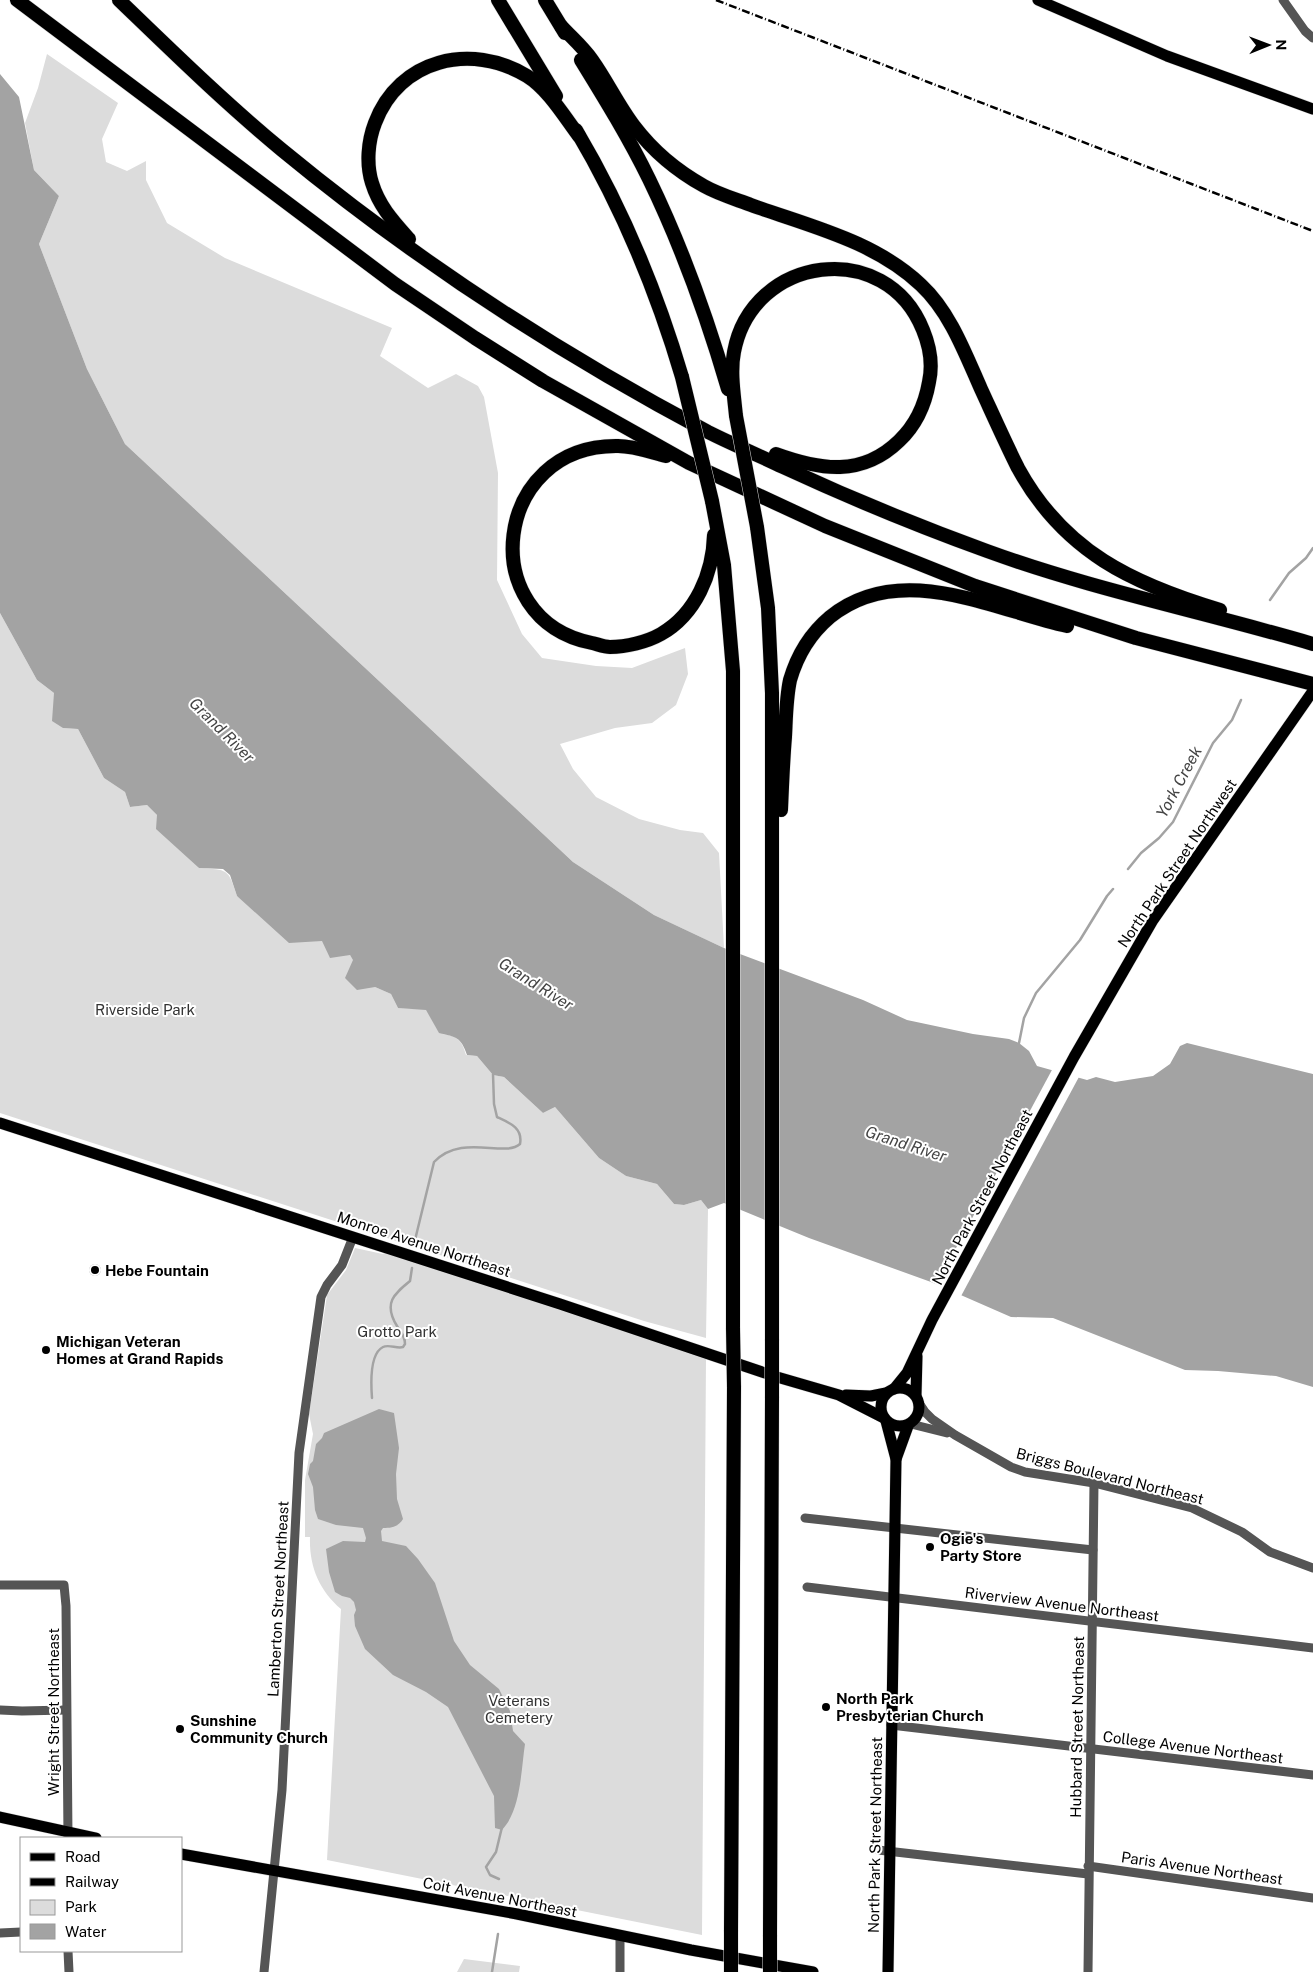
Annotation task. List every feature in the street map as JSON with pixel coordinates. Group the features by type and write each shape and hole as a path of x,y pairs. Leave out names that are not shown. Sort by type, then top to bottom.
{"highway":[{"path":"17,0 395,284 543,381 689,463 892,555 975,586 1136,638 1313,684"},
{"path":"119,0 196,74 281,149 428,261 515,319 605,375 710,433 899,518 989,552 1108,590 1310,643"},
{"path":"498,0 579,136 611,195 648,278 668,330 682,377 713,507 724,565 733,670 734,1387 731,1972"},
{"path":"544,0 615,116 648,178 696,290 736,416 757,528 768,608 771,664 773,934 770,1972"},
{"path":"561,26 590,58 634,126 656,151 680,171 706,187 728,197 849,240 875,252 922,285 941,308 957,336 1019,469 1039,499 1062,527 1090,552 1144,584 1254,621 1310,643"},
{"path":"428,261 386,214 371,181 368,155 372,132 379,113 388,98 401,83 418,71 439,62 464,58 484,59 506,64 529,77 547,95 579,136"},
{"path":"710,433 761,448 799,463 817,467 841,468 860,464 874,458 888,450 904,436 914,424 924,403 931,376 931,359 920,323 911,308 891,288 854,271 839,268 819,270 800,274 783,282 768,291 757,302 739,333 733,361 736,416"},
{"path":"689,463 638,448 618,446 586,449 560,460 539,476 516,516 512,543 515,572 528,601 547,623 575,640 610,647 639,642 659,635 675,626 688,612 707,576 714,549 713,507"},
{"path":"772,870 780,815 787,705 793,670 801,653 820,626 847,605 872,594 899,590 918,590 959,597 1073,627 1136,638"}],"main road":[{"path":"1038,0 1167,56 1313,110"},
{"name":"North Park Street Northwest","path":"1074,1057 1153,920 1313,691"},
{"name":"North Park Street Northeast","path":"890,1391 907,1374 940,1306 1074,1057"},
{"name":"Monroe Avenue Northeast","path":"0,1123 551,1301 777,1377 839,1395 885,1419"},
{"name":"North Park Street Northeast","path":"917,1351 918,1399"},
{"path":"906,1389 918,1399 918,1414 910,1425 896,1426 885,1419 881,1408 890,1391 906,1389"},
{"name":"Monroe Avenue Northeast","path":"839,1395 872,1396 890,1391"},
{"name":"North Park Street Northeast","path":"885,1419 896,1459 891,1725 884,1850 888,1972"},
{"name":"North Park Street Northeast","path":"896,1459 910,1425"},
{"path":"0,1817 68,1836 82,1837"},
{"name":"Coit Avenue Northeast","path":"182,1854 517,1914 620,1936 813,1972"}],"street":[{"path":"1283,0 1305,31 1313,38"},
{"name":"Lamberton Street Northeast","path":"264,1972 282,1790 299,1453 321,1298 327,1284 342,1265 353,1237"},
{"name":"Briggs Boulevard Northeast","path":"918,1399 925,1412 955,1435 1011,1467 1024,1472 1094,1483 1192,1508 1242,1532 1270,1552 1313,1568"},
{"name":"Briggs Boulevard Northeast","path":"910,1425 955,1435"},
{"name":"Hubbard Street Northeast","path":"1088,1972 1094,1483"},
{"path":"805,1518 1093,1550"},
{"name":"Wright Street Northeast","path":"0,1585 64,1586 66,1606 68,1836"},
{"name":"Riverview Avenue Northeast","path":"807,1587 1313,1648"},
{"path":"0,1710 66,1710"},
{"name":"College Avenue Northeast","path":"891,1725 1313,1775"},
{"name":"Paris Avenue Northeast","path":"884,1850 1088,1870 1313,1898"},
{"path":"0,1933 20,1932"},
{"path":"620,1936 620,1972"},
{"path":"68,1952 69,1972"}],"green space":[{"path":"47,54 118,103 102,139 106,162 127,171 146,161 146,180 167,223 225,258 392,328 380,356 428,388 456,374 478,386 484,397 498,473 497,580 522,634 542,658 596,666 632,668 685,648 688,674 676,705 652,723 615,728 560,744 573,769 596,797 639,819 680,830 703,833 719,853 724,948 654,915 573,862 125,444 87,369 39,244 59,196 34,170 25,123 38,88"},
{"name":"Riverside Park","path":"0,613 37,680 54,693 63,728 78,729 104,778 125,792 130,807 147,805 199,868 216,869 226,872 237,896 350,955 375,987 391,994 398,1008 426,1009 439,1032 450,1035 460,1041 466,1055 477,1056 493,1075 504,1077 543,1113 555,1107 599,1158 626,1176 657,1184 674,1204 684,1205 701,1200 708,1209 706,1338 644,1321 0,1113"},
{"name":"Veterans Cemetery","path":"355,1248 383,1254 386,1252 706,1358 702,1935 327,1860 341,1609 321,1586 311,1558 310,1537 305,1537 305,1480 313,1434 309,1414 327,1295 346,1270"},
{"path":"464,1959 520,1966 519,1972 457,1972"}],"water":[{"name":"Grand River","path":"0,74 19,97 34,170 59,196 39,244 87,369 125,444 573,862 654,915 724,948 863,1000 907,1020 973,1034 1009,1039 1019,1043 1029,1051 1037,1066 1087,1080 1096,1077 1115,1082 1153,1076 1170,1064 1180,1046 1187,1043 1313,1074 1313,1387 1276,1376 1185,1370 1053,1318 1011,1317 931,1282 809,1238 724,1203 708,1209 701,1200 684,1205 674,1204 657,1184 626,1176 599,1158 555,1107 543,1113 504,1077 493,1075 477,1056 467,1055 460,1041 439,1033 426,1010 398,1008 391,994 375,987 357,990 345,978 353,960 350,955 330,958 322,941 289,943 237,896 230,875 223,869 199,868 156,829 157,815 147,805 130,807 125,792 104,778 78,729 63,728 52,721 54,693 37,680 0,613"},
{"name":"Hebe Fountain","path":"95,1264 101,1270 95,1276 89,1270"},
{"path":"379,1409 394,1413 399,1448 396,1474 397,1499 403,1519 399,1524 383,1528 381,1531 382,1541 406,1546 435,1583 454,1641 470,1665 499,1689 510,1711 513,1731 525,1744 517,1801 508,1822 502,1830 495,1828 494,1796 448,1707 426,1692 393,1675 365,1649 355,1626 354,1615 356,1610 354,1602 350,1598 335,1592 329,1572 326,1549 343,1541 365,1542 366,1538 363,1528 336,1525 318,1519 315,1510 313,1487 308,1474 316,1444 324,1433"}],"pier":[{"path":"1053,1068 1080,1075 960,1298 935,1287"}],"waterway":[{"name":"York Creek","path":"1270,600 1289,573 1306,558 1313,548"},
{"name":"York Creek","path":"1128,869 1141,853 1159,838 1173,822 1213,743 1232,720 1241,700"},
{"name":"York Creek","path":"1019,1043 1024,1018 1036,993 1080,940 1113,889"},
{"path":"415,1240 434,1162 445,1153 457,1149 469,1147 504,1149 513,1148 520,1144 520,1134 517,1130 511,1124 497,1117 494,1104 493,1074"},
{"path":"372,1398 372,1370 378,1351 385,1346 403,1347 405,1344 404,1336 393,1318 391,1305 395,1295 410,1281 412,1268"},
{"path":"499,1879 490,1875 486,1867 496,1852 502,1827"},
{"path":"492,1972 498,1934"}],"railway":[{"path":"716,0 1313,231"}],"place":[{"name":"Hebe Fountain","path":"95,1270"},
{"name":"Michigan Veteran Homes at Grand Rapids","path":"46,1350"},
{"name":"Ogie's Party Store","path":"930,1547"},
{"name":"North Park Presbyterian Church","path":"826,1707"},
{"name":"Sunshine Community Church","path":"180,1729"}],"park label":[{"name":"Grotto Park","path":"397,1331"}]}
